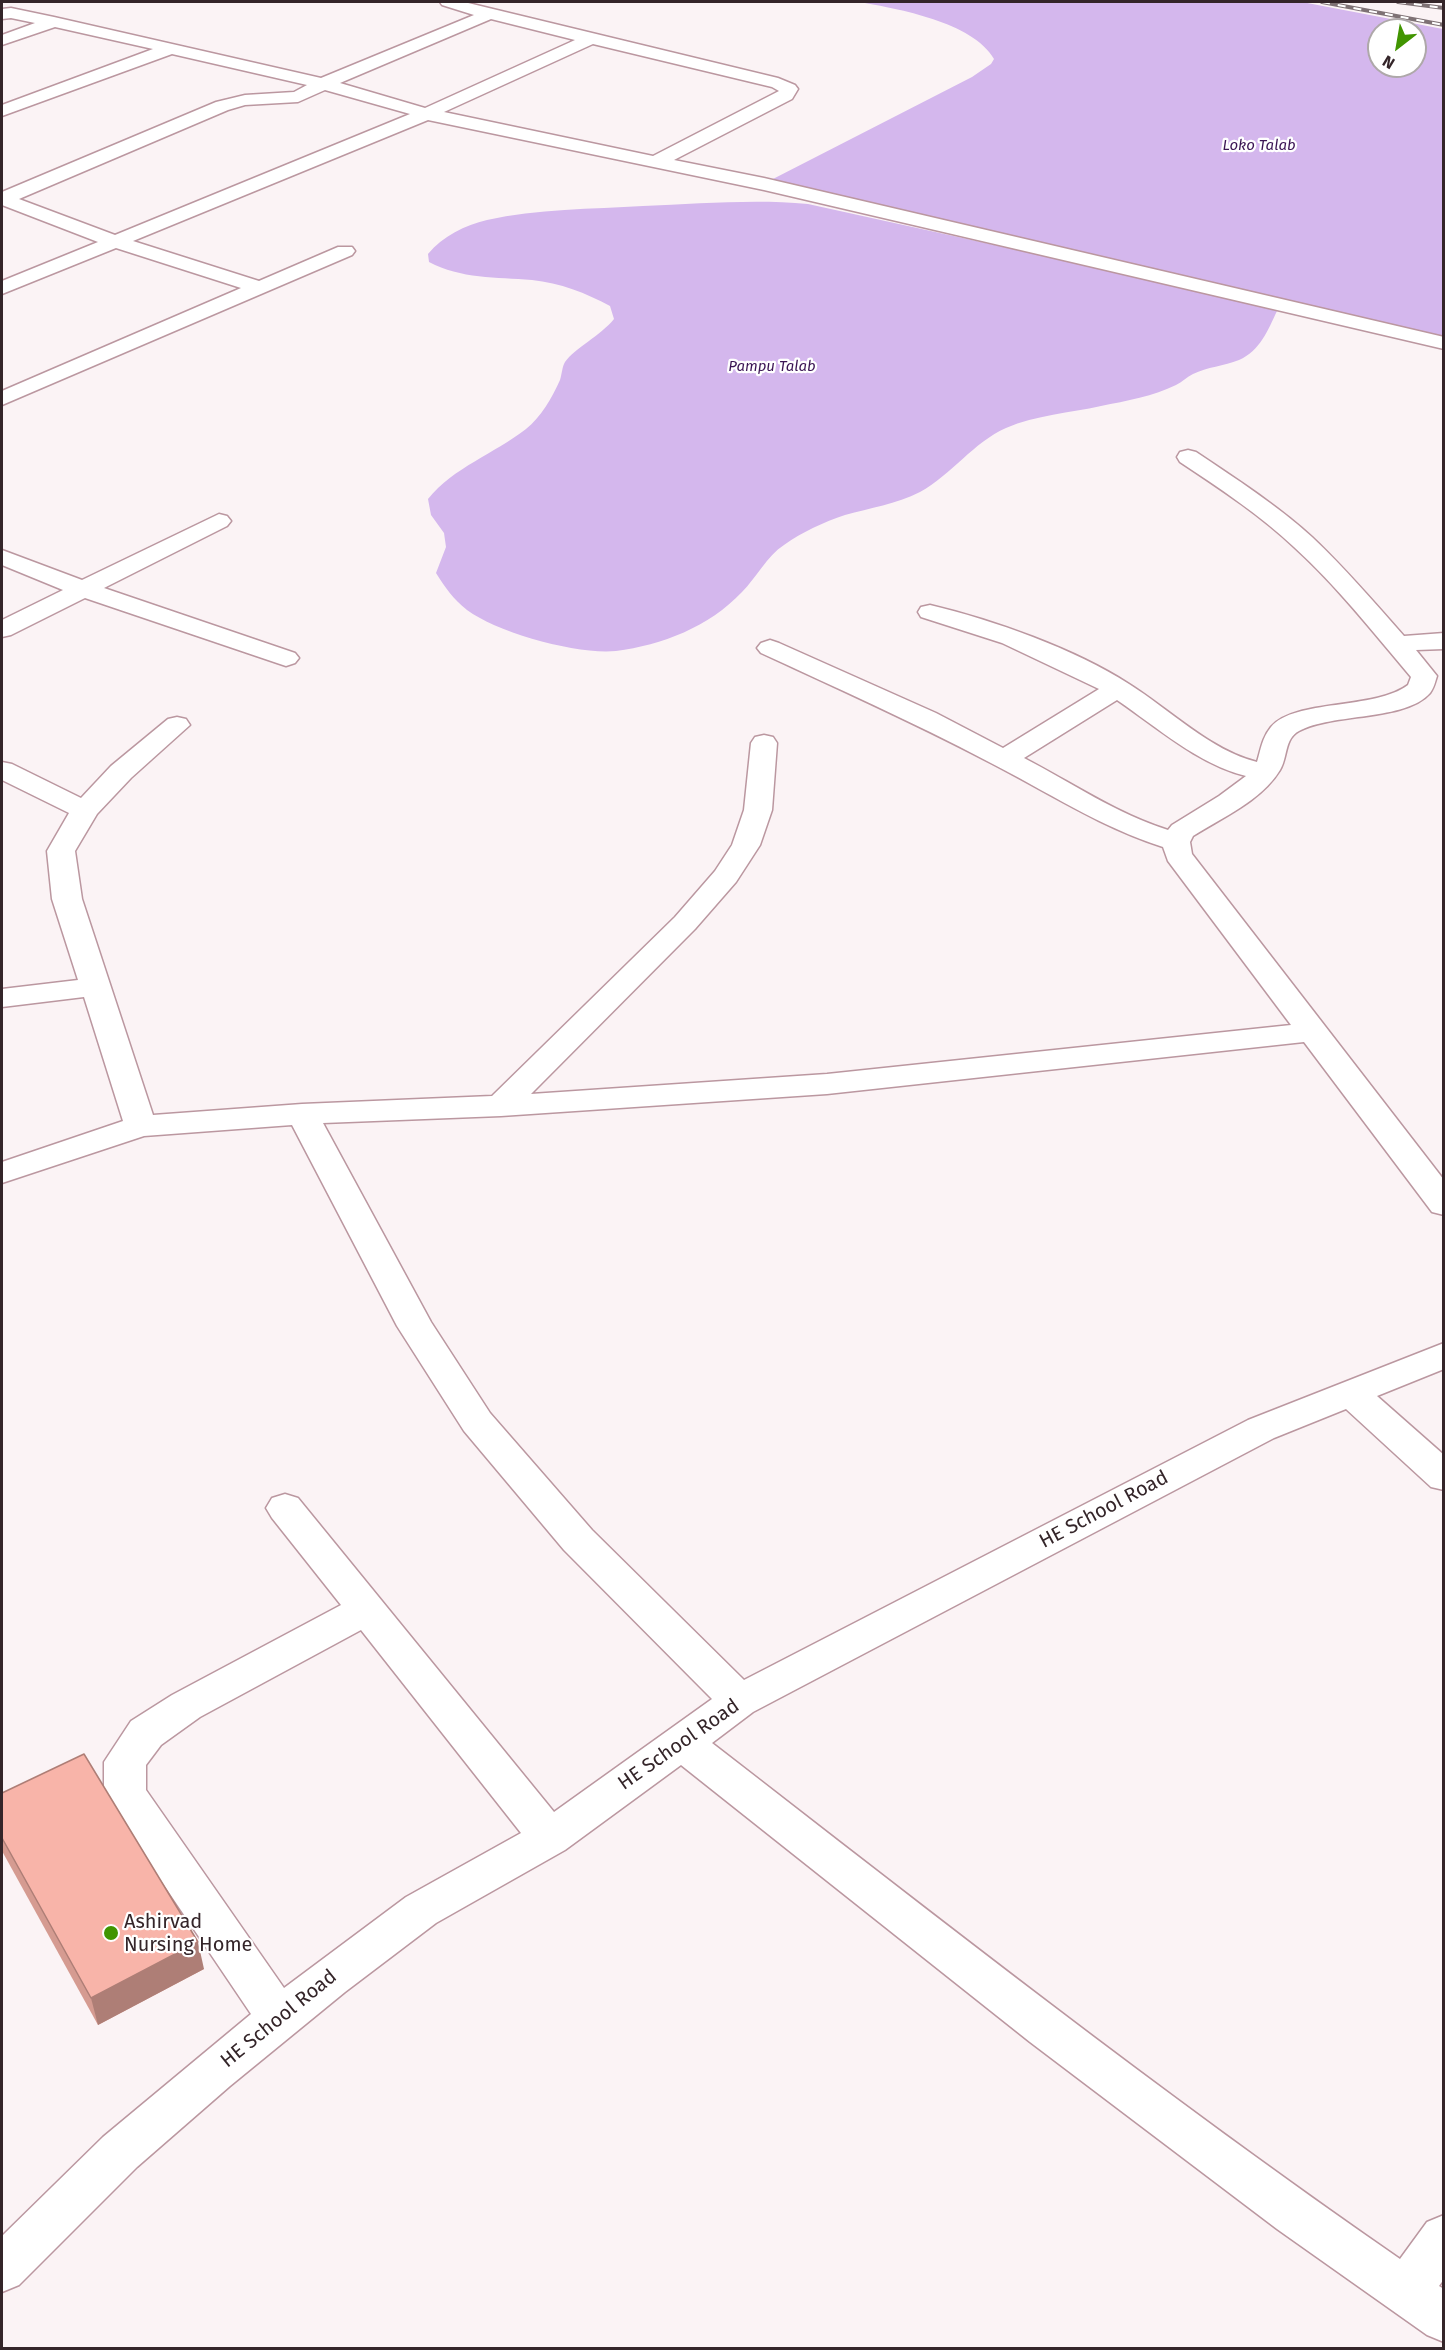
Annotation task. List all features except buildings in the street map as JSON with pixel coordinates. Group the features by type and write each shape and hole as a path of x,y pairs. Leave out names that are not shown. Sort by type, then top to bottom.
{"street":[{"path":"448,2 489,14 778,83 789,89 786,95 776,101 655,162"},
{"path":"4,12 172,48 322,84 402,105 426,114 776,187 1443,343"},
{"path":"2,199 222,106 245,100 298,97 322,84 489,14"},
{"path":"2,40 54,22"},
{"path":"2,288 426,114 592,38"},
{"path":"2,111 172,48"},
{"path":"2,199 116,242 260,288"},
{"path":"2,399 345,251"},
{"path":"1188,457 1251,499 1302,541 1353,592 1424,676 1419,689 1403,699 1309,718 1289,726 1275,739 1269,767 1255,784 1182,831 1176,842 1178,855 1443,1204"},
{"path":"2,630 219,521"},
{"path":"2,557 83,589 286,658"},
{"path":"930,612 1011,638 1069,663 1118,688 1216,756 1236,765 1265,772"},
{"path":"1398,644 1443,640"},
{"path":"770,648 927,719 1059,787 1105,815 1138,830 1176,842"},
{"path":"1005,758 1118,688"},
{"path":"141,1126 67,899 61,851 85,810 121,772 177,725"},
{"path":"501,1106 686,923 726,876 746,845 758,810 764,743"},
{"path":"2,770 85,810"},
{"path":"2,998 94,987"},
{"path":"2,1173 141,1126 302,1114 501,1106 827,1084 1311,1032"},
{"path":"302,1114 414,1326 477,1422 578,1540 739,1701"},
{"name":"HE School Road","path":"2,2269 120,2152 329,1978 421,1910 550,1838 739,1701 1261,1428 1443,1355"},
{"path":"1351,1393 1443,1477"},
{"path":"285,1509 550,1838"},
{"path":"279,2018 125,1792 125,1762 146,1732 186,1706 365,1610"},
{"path":"681,1743 1046,2028 1294,2213 1425,2304 1443,2238"}],"water":[{"path":"860,2 1302,2 1386,18 1367,18 1367,78 1427,78 1427,26 1443,29 1443,337 1108,260 1099,268 1277,311 1258,346 1239,360 1198,372 1176,385 1149,395 1041,417 1006,428 983,442 942,477 920,492 892,503 845,515 821,524 791,540 767,561 729,604 700,624 667,639 616,651 581,650 539,641 498,627 467,610 453,597 436,573 446,547 444,533 431,515 428,499 462,469 526,429 541,413 553,394 565,362 614,319 610,306 563,286 542,281 454,272 429,262 428,254 447,237 479,222 506,216 565,210 767,202 808,204 1040,255 1051,245 771,180 972,77 991,64 994,59 984,46 970,35 914,13"}],"railway":[{"path":"1322,2 1444,25"},
{"path":"1398,2 1444,8"}],"place":[{"name":"Ashirvad Nursing Home","path":"111,1933"}],"water label":[{"name":"Loko Talab","path":"1259,146"},
{"name":"Pampu Talab","path":"772,367"}]}
